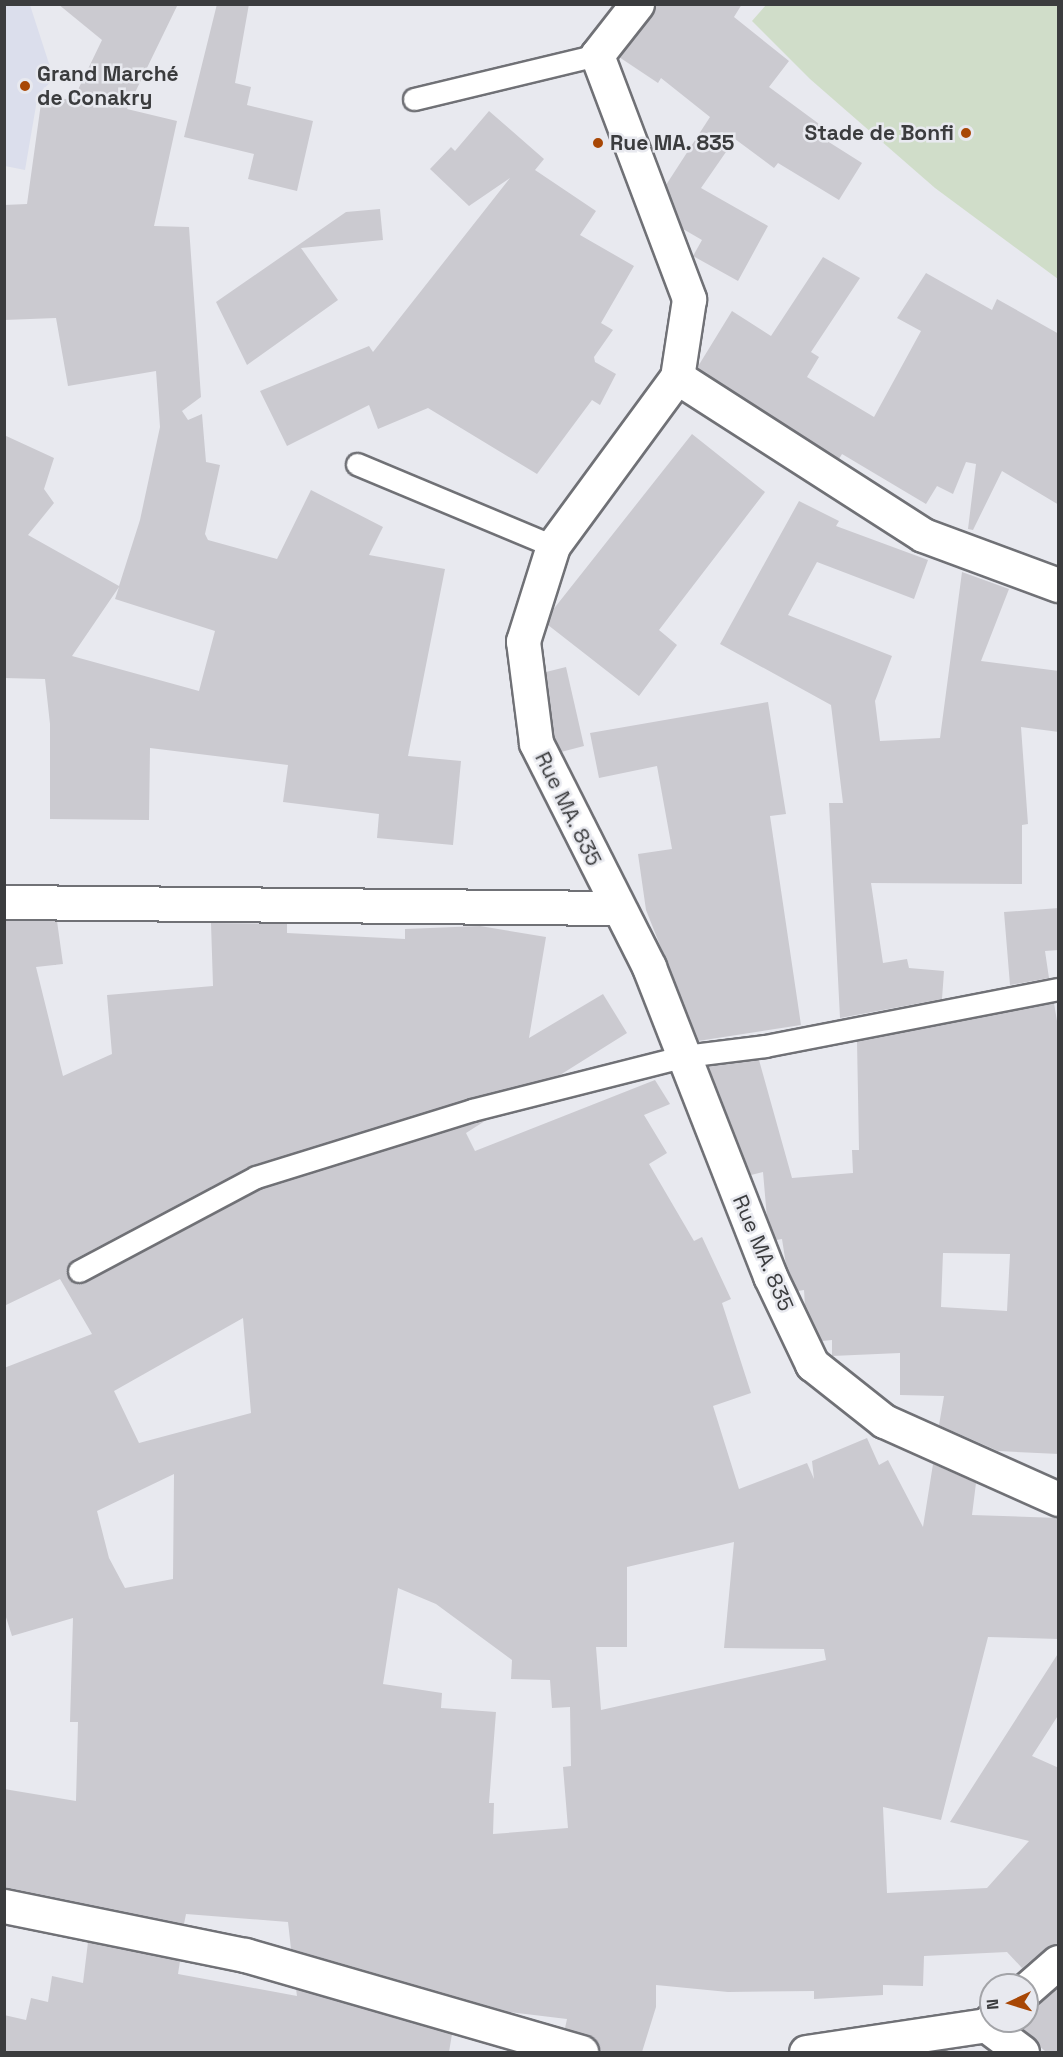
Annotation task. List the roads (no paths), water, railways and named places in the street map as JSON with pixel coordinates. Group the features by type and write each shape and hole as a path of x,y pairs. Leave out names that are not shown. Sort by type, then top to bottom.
{"street":[{"path":"597,55 637,4"},
{"name":"Rue MA. 835","path":"597,55 689,299 677,377 553,546 524,641 536,743 617,908 650,967 770,1276 812,1364 885,1421 1059,1499"},
{"path":"677,377 923,535 1059,585"},
{"path":"4,902 617,908"},
{"path":"4,1906 245,1954 581,2052"},
{"path":"1039,1979 1059,1962"},
{"path":"806,2052 979,2024"},
{"path":"1000,2033 1022,2052"}],"lane":[{"path":"414,99 597,55"},
{"path":"357,464 553,546"},
{"path":"80,1271 256,1177 472,1110 685,1056 765,1046 1059,988"}],"place":[{"name":"Grand Marché de Conakry","path":"25,86"},
{"name":"Stade de Bonfi","path":"966,133"},
{"name":"Rue MA. 835","path":"598,143"}]}
